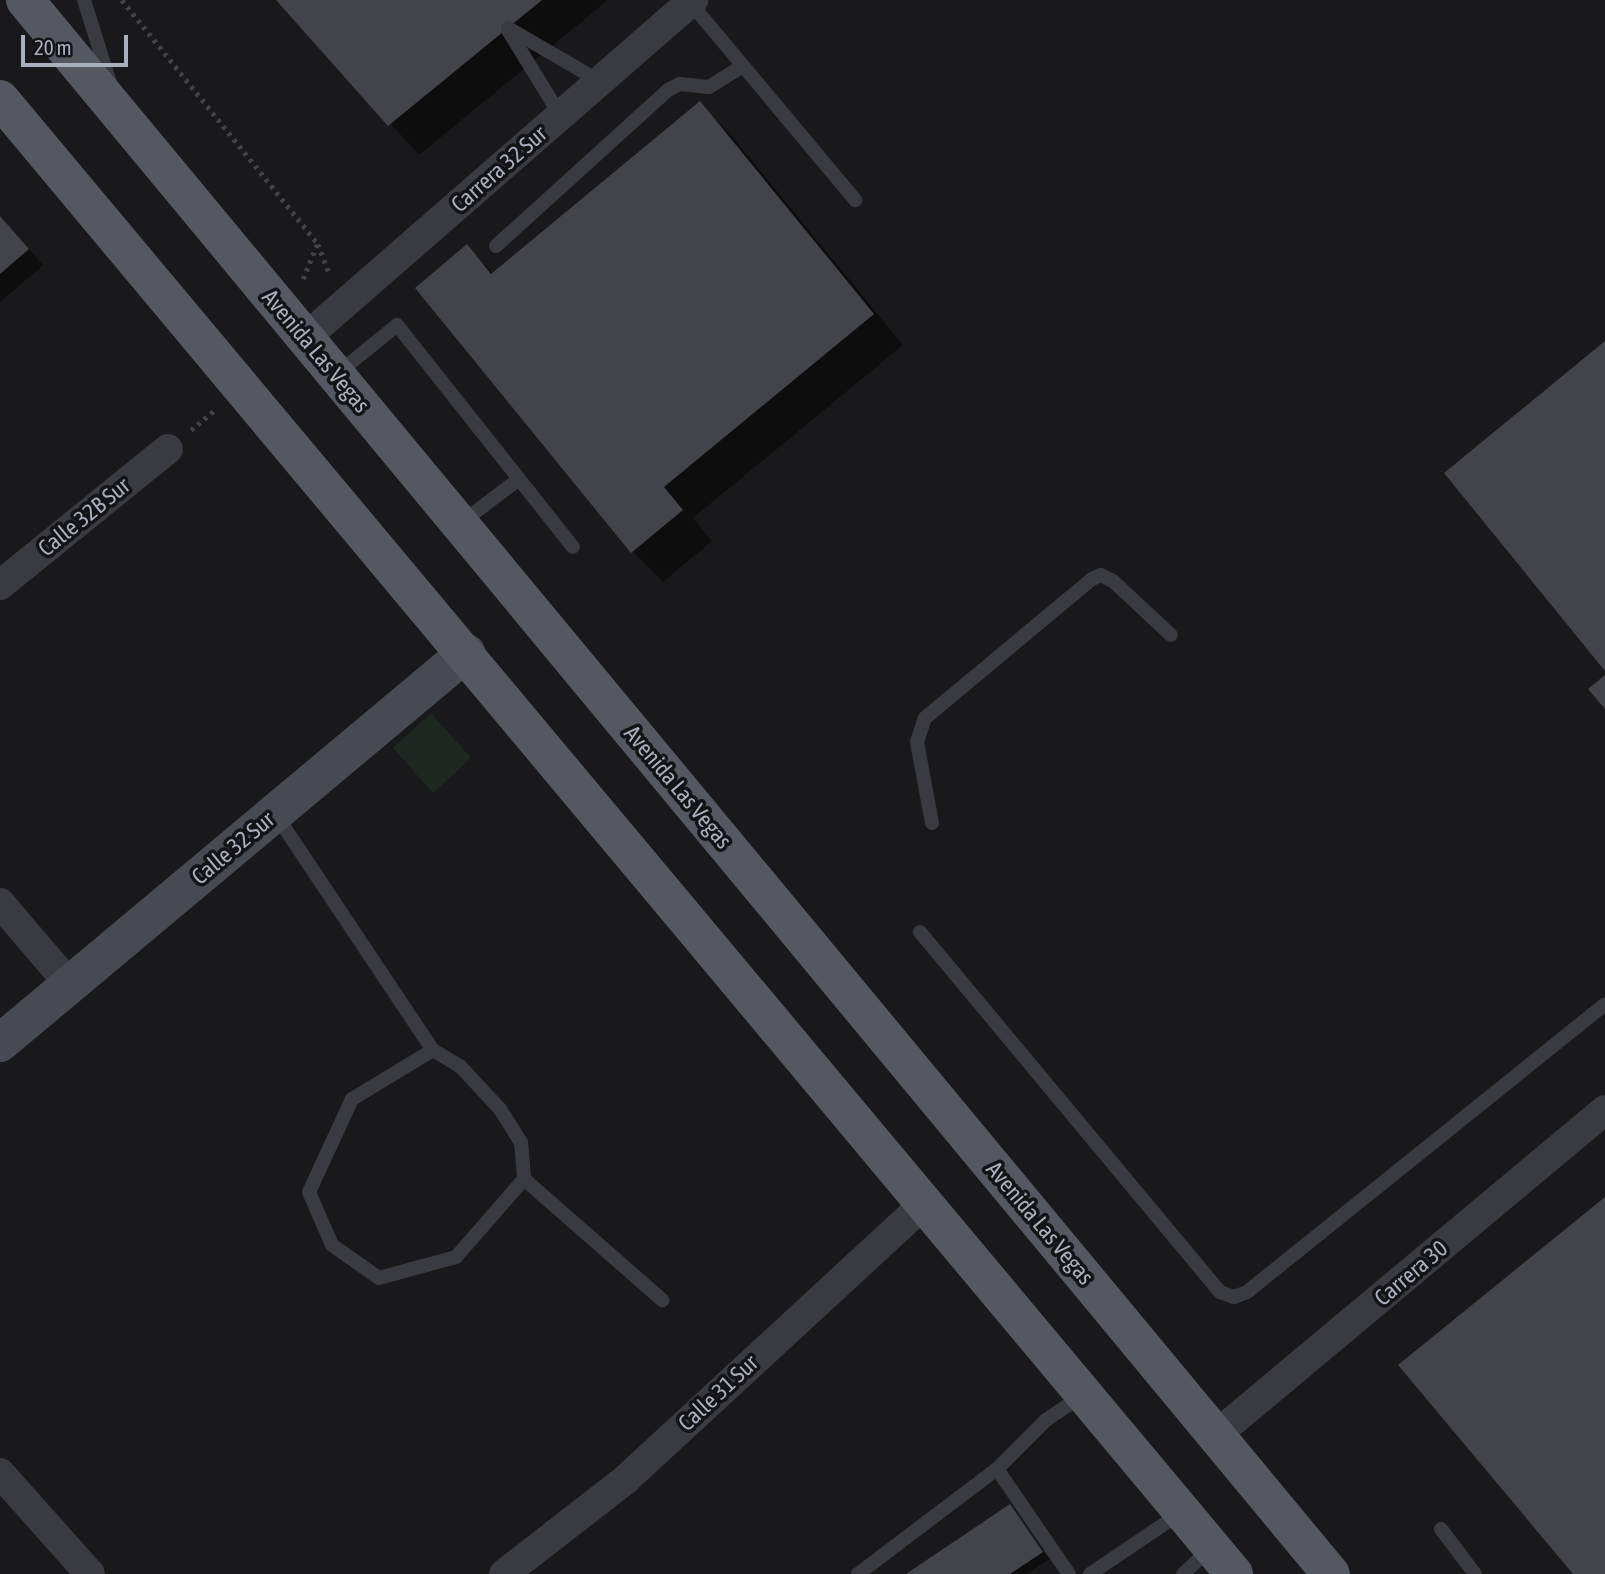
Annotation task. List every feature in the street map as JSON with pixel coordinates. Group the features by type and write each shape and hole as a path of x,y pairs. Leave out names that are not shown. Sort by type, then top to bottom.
{"main road":[{"name":"Avenida Las Vegas","path":"25,0 1331,1574"},
{"path":"0,99 1224,1561"}],"street":[{"name":"Carrera 32 Sur","path":"305,338 690,1"},
{"name":"Calle 32B Sur","path":"0,585 168,449"},
{"name":"Calle 32 Sur","path":"0,1043 466,653"},
{"path":"0,903 69,985"},
{"name":"Carrera 30","path":"1216,1435 1605,1110"},
{"name":"Calle 31 Sur","path":"504,1574 625,1480 925,1203"},
{"path":"0,1473 90,1574"}],"lane":[{"path":"84,0 120,115"},
{"path":"690,1 855,200"},
{"path":"560,116 508,28 599,81"},
{"path":"496,246 668,90 680,84 709,87 743,66"},
{"path":"336,375 397,325 573,547"},
{"path":"459,524 519,479"},
{"path":"932,824 917,742 925,718 1092,579 1101,575 1113,581 1171,635"},
{"path":"275,813 433,1050 460,1066 500,1109 521,1142 524,1180 662,1300"},
{"path":"920,932 1220,1292 1234,1297 1247,1292 1605,1004"},
{"path":"433,1050 352,1100 309,1192 332,1245 379,1278 456,1257 524,1180"},
{"path":"858,1574 997,1469 1046,1420 1084,1394"},
{"path":"997,1469 1069,1574"},
{"path":"1090,1574 1182,1512"},
{"path":"1441,1530 1475,1574"},
{"path":"1183,1574 1224,1561"}],"path":[{"path":"122,0 318,244"}],"shaded area":[{"path":"431,713 471,758 433,793 393,748"}],"building":[{"path":"276,0 542,0 388,126"},
{"path":"700,101 874,314 664,487 683,510 631,553 415,288 467,244 491,274"},
{"path":"0,216 29,249 0,274"},
{"path":"1605,341 1605,671 1444,473"},
{"path":"1605,675 1605,709 1588,689"},
{"path":"1605,1197 1605,1574 1573,1574 1398,1365"},
{"path":"1010,1504 1043,1552 1010,1574 906,1574"}]}
